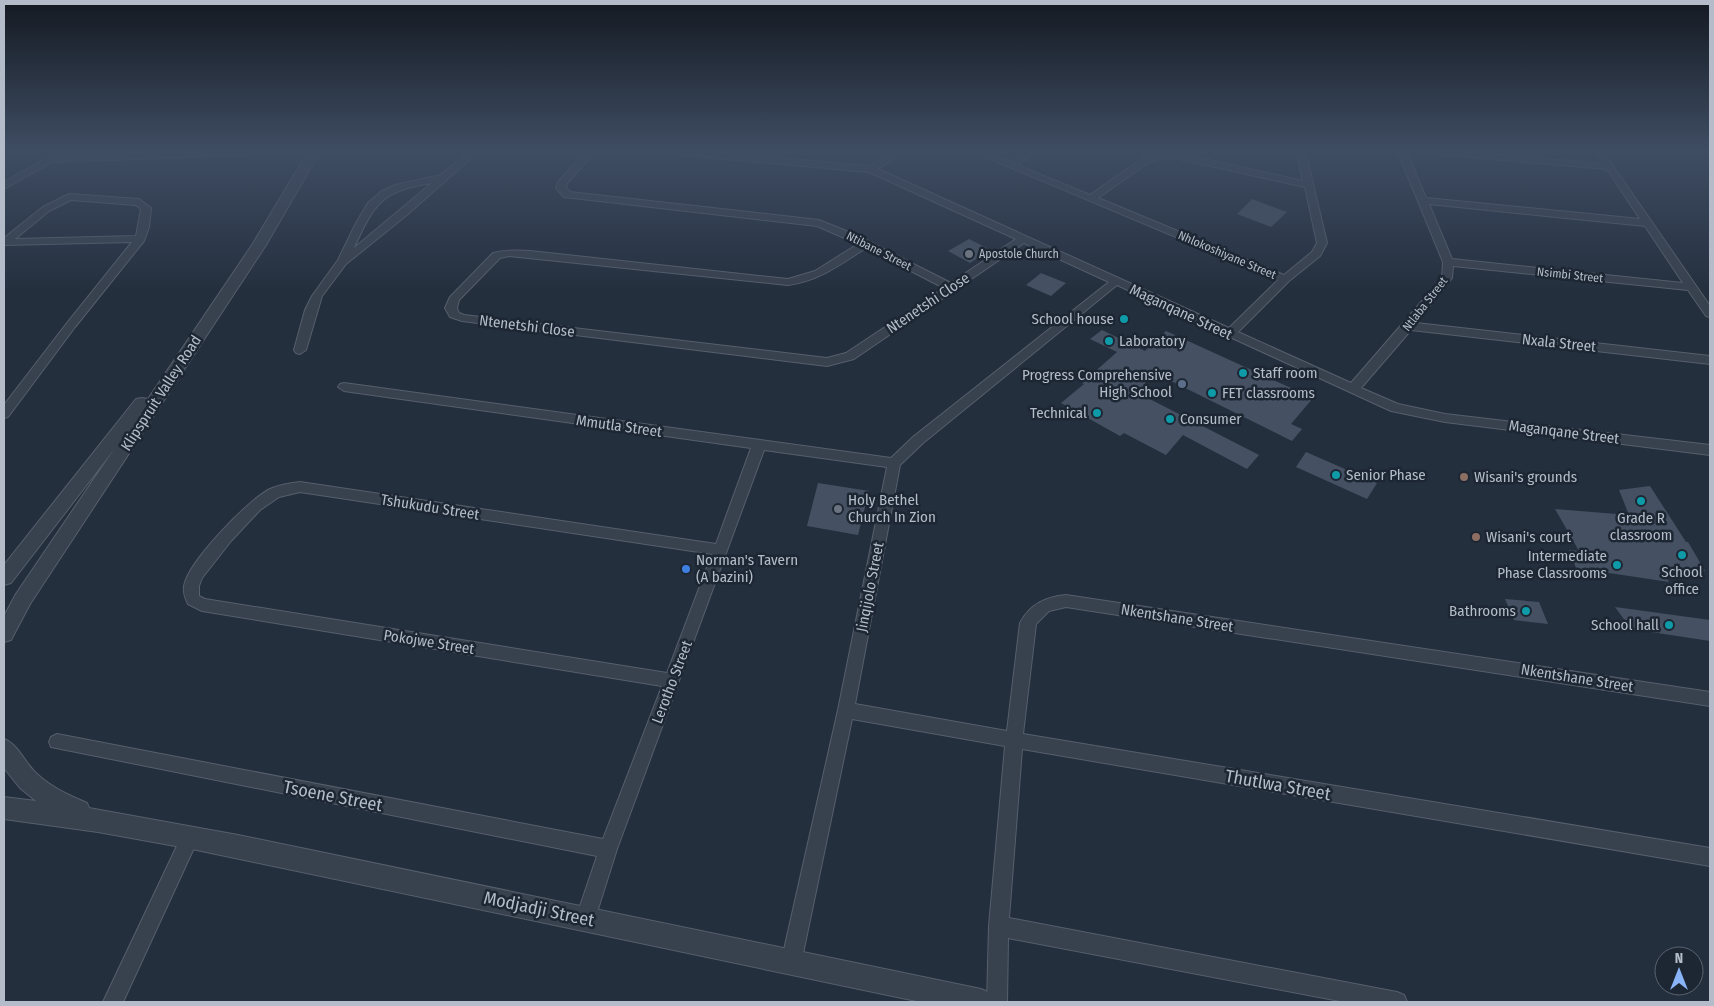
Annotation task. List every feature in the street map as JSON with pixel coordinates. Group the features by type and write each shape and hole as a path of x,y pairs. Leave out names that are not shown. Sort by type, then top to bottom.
{"street":[{"path":"4,242 46,209 72,197"},
{"path":"4,414 71,325 140,239 146,213 146,208 142,204 118,199 89,197"},
{"name":"Klipspruit Valley Road","path":"4,578 156,386 239,264 277,197"},
{"name":"Klipspruit Valley Road","path":"4,634 23,599 259,245 287,197"},
{"path":"300,350 311,310 318,296 342,262 361,222 380,197"},
{"path":"342,262 422,197"},
{"name":"Ntibane Street","path":"576,197 813,221 830,226 951,287"},
{"name":"Maganqane Street","path":"933,197 1395,408 1445,418 1710,450"},
{"path":"1230,334 1285,280 1316,254 1322,243 1311,197"},
{"name":"Ntlaba Street","path":"1352,390 1447,278 1448,262 1422,197"},
{"path":"1630,197 1710,314"},
{"name":"Nhlokoshiyane Street","path":"1091,198 1285,280"},
{"path":"1424,202 1647,223"},
{"name":"Ntenetshi Close","path":"866,244 815,275 798,281 788,282 530,254 504,253 493,258 457,296 451,308 454,315 462,318 827,362 850,356 1023,238"},
{"path":"4,242 140,239"},
{"name":"Nsimbi Street","path":"1448,262 1692,288"},
{"path":"894,463 918,440 1116,282"},
{"name":"Nxala Street","path":"1408,326 1710,360"},
{"name":"Mmutla Street","path":"344,387 894,463"},
{"name":"Lerotho Street","path":"586,918 608,849 759,445"},
{"name":"Jinqijolo Street","path":"791,963 846,710 894,463"},
{"name":"Tshukudu Street","path":"191,596 190,587 195,574 255,506 273,493 292,487 721,550"},
{"name":"Pokojwe Street","path":"191,596 193,600 202,605 671,682"},
{"name":"Nkentshane Street","path":"997,1002 999,926 1014,740 1028,623 1040,608 1054,602 1066,601 1710,698"},
{"name":"Thutlwa Street","path":"846,710 1014,740 1710,856"},
{"name":"Tsoene Street","path":"57,742 608,849"},
{"name":"Modjadji Street","path":"4,750 22,778 45,795 96,819"},
{"name":"Modjadji Street","path":"4,808 96,819 190,837 586,918 981,1002"},
{"path":"113,1002 190,837"},
{"path":"999,926 1397,1002"}],"building":[{"path":"1252,199 1287,212 1271,227 1237,214"},
{"name":"Apostole Church","path":"969,239 991,250 970,263 948,251"},
{"path":"1041,273 1066,283 1051,296 1026,285"},
{"path":"1102,330 1145,351 1166,331 1313,398 1291,424 1302,429 1292,441 1151,371 1140,394 1259,455 1247,469 1183,435 1166,455 1124,433 1120,436 1061,403 1117,352 1090,339"},
{"name":"Senior Phase","path":"1306,452 1377,483 1367,499 1296,467"},
{"name":"Holy Bethel Church In Zion","path":"818,483 869,491 858,535 807,526"},
{"path":"1650,486 1705,571 1660,566 1669,582 1576,568 1569,550 1579,551 1555,509 1629,515 1619,490"},
{"name":"Bathrooms","path":"1505,599 1539,602 1548,624 1514,620"},
{"name":"School hall","path":"1615,607 1710,620 1710,641 1631,629"}],"place":[{"name":"Apostole Church","path":"969,254"},
{"name":"School house","path":"1124,319"},
{"name":"Laboratory","path":"1109,341"},
{"name":"Staff room","path":"1243,373"},
{"name":"Progress Comprehensive High School","path":"1182,384"},
{"name":"FET classrooms","path":"1212,393"},
{"name":"Technical","path":"1097,413"},
{"name":"Consumer","path":"1170,419"},
{"name":"Senior Phase","path":"1336,475"},
{"name":"Wisani's grounds","path":"1464,477"},
{"name":"Grade R classroom","path":"1641,501"},
{"name":"Holy Bethel Church In Zion","path":"838,509"},
{"name":"Wisani's court","path":"1476,537"},
{"name":"School office","path":"1682,555"},
{"name":"Intermediate Phase Classrooms","path":"1617,565"},
{"name":"Norman's Tavern (A bazini)","path":"686,569"},
{"name":"Bathrooms","path":"1526,611"},
{"name":"School hall","path":"1669,625"}]}
